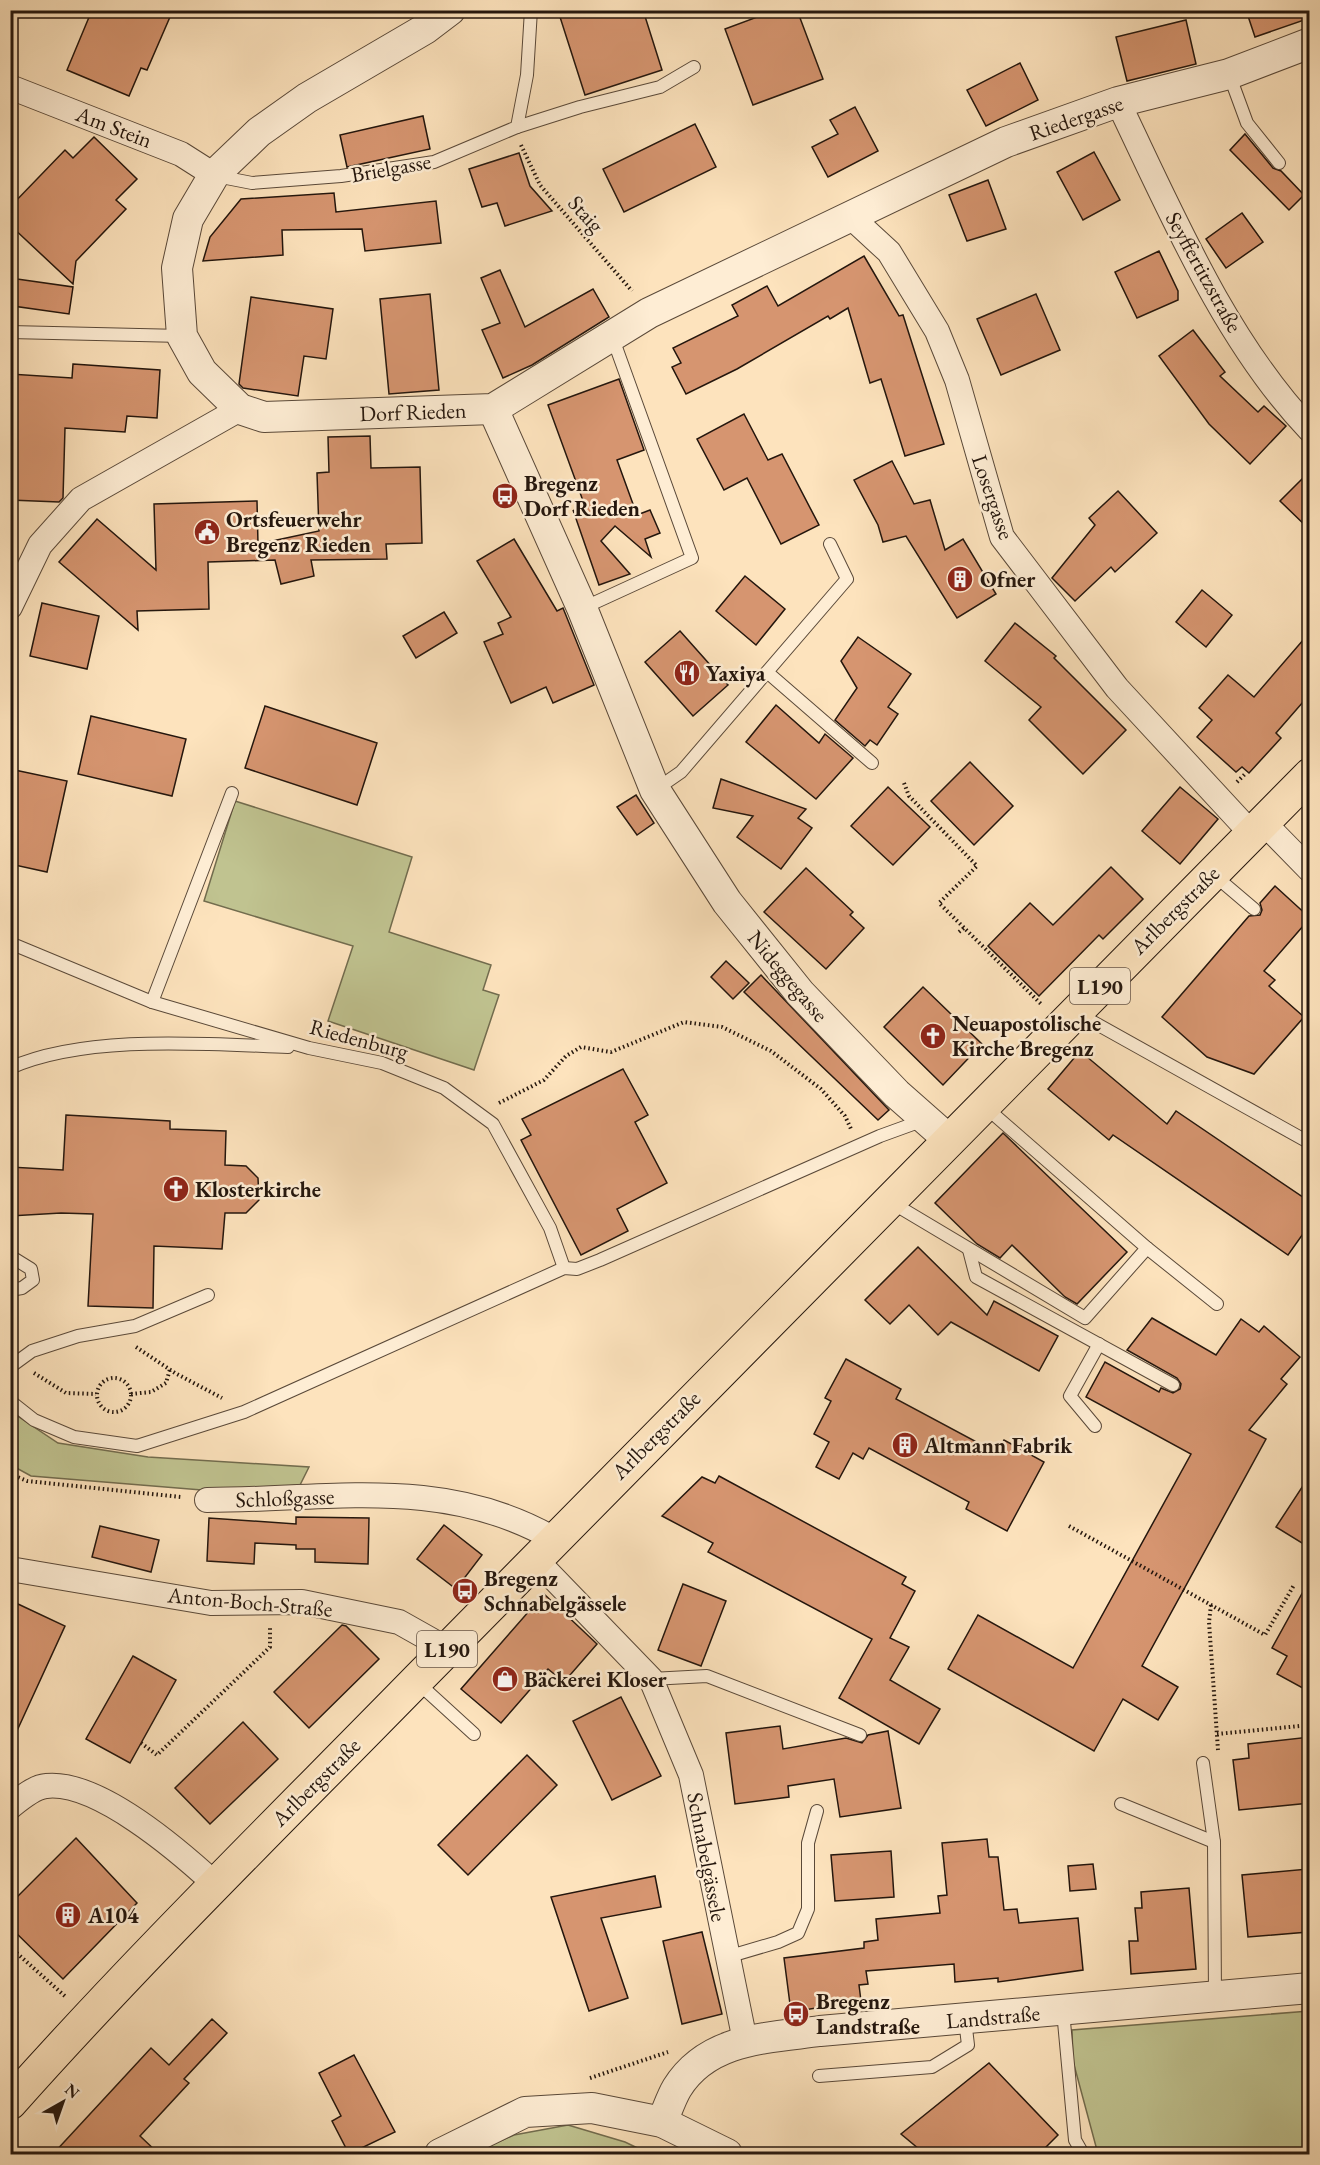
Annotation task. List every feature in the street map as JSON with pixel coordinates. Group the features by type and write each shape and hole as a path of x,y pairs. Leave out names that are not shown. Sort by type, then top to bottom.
{"main road":[{"name":"Arlbergstraße","path":"10,2103 87,2018 215,1884 888,1200 936,1130 982,1104 1059,1009 1212,873 1310,775"}],"street":[{"path":"10,607 40,545 81,499 240,409 202,372 182,336 177,268 188,219 214,175 268,125 307,98 425,29 450,10"},
{"name":"Riedergasse","path":"851,217 1006,142 1118,102 1229,74 1310,43"},
{"name":"Am Stein","path":"10,87 181,154 214,175"},
{"name":"Seyffertitzstraße","path":"1118,102 1190,252 1247,350 1310,430"},
{"name":"Dorf Rieden","path":"240,409 264,417 493,409 649,313 851,217"},
{"name":"Losergasse","path":"851,217 889,252 937,331 957,380 1002,537 1117,688 1257,828 1310,870"},
{"name":"Nideggegasse","path":"493,409 582,608 655,789 727,902 800,993 936,1130"},
{"name":"Schloßgasse","path":"207,1500 370,1494 429,1497 485,1507 534,1527 545,1549"},
{"name":"Schnabelgässele","path":"545,1549 651,1679 691,1775 745,2041"},
{"name":"Anton-Boch-Straße","path":"10,1569 211,1603 302,1602 399,1622 447,1649"},
{"path":"10,1806 44,1786 72,1785 152,1829 215,1884"},
{"name":"Landstraße","path":"662,2122 678,2087 713,2052 745,2041 820,2031 1310,1988"},
{"path":"440,2154 525,2112 592,2108 662,2122 727,2154"}],"lane":[{"path":"517,127 527,75 531,10"},
{"name":"Brielgasse","path":"214,175 252,183 341,176 434,162 517,127 580,107 660,87 694,67"},
{"path":"1229,74 1247,123 1279,164"},
{"path":"10,332 182,336"},
{"path":"582,608 692,558 612,336"},
{"path":"655,789 681,772 847,579 830,544"},
{"path":"766,672 872,763"},
{"path":"152,1002 232,792"},
{"path":"1212,873 1254,909"},
{"name":"Riedenburg","path":"10,943 152,1002 309,1048 382,1063 444,1088 493,1124 550,1228 564,1268"},
{"path":"1059,1009 1310,1143"},
{"path":"10,1068 31,1059 66,1050 137,1045 309,1048"},
{"path":"982,1104 1147,1248 1217,1304"},
{"path":"10,1401 34,1420 74,1437 137,1446 244,1412 564,1268 577,1269 600,1260 860,1146 936,1130"},
{"path":"888,1200 1086,1318 1147,1248"},
{"path":"969,1250 976,1277 1173,1385"},
{"path":"10,1256 31,1269 33,1280 22,1288 10,1290"},
{"path":"15,1364 32,1351 78,1336 135,1326 208,1295"},
{"path":"1095,1426 1070,1396 1099,1344"},
{"path":"651,1679 707,1676 860,1735"},
{"path":"416,1681 474,1734"},
{"path":"1203,1763 1214,1842 1215,1997"},
{"path":"1121,1804 1214,1842"},
{"path":"727,1957 778,1942 798,1933 808,1909 808,1843 816,1811"},
{"path":"1063,2011 1075,2140 1083,2154"},
{"path":"819,2076 932,2067 968,2044 965,2020"}],"path":[{"name":"Staig","path":"517,127 523,153 540,185 608,261 649,313"},
{"path":"904,783 909,796 977,866 939,903 964,928 1059,1009"},
{"path":"959,932 964,928"},
{"path":"478,1114 544,1080 566,1056 581,1047 611,1052 684,1023 722,1027 771,1051 821,1089 845,1116 860,1146"},
{"path":"120,1328 141,1352 244,1412"},
{"path":"15,1364 66,1393 96,1394"},
{"path":"132,1394 151,1392 166,1383 170,1370"},
{"path":"111,1378 127,1383 132,1394 129,1405 114,1413 100,1405 96,1394 101,1384 111,1378"},
{"name":"Schloßgasse","path":"10,1474 27,1481 207,1500"},
{"path":"1069,1527 1265,1635 1294,1585"},
{"path":"141,1743 157,1755 270,1647 270,1602"},
{"path":"1211,1605 1209,1622 1219,1756"},
{"path":"1217,1734 1310,1725"},
{"path":"10,1947 87,2018"},
{"path":"582,2081 677,2049 713,2052"}],"green space":[{"path":"235,801 412,857 389,932 491,965 483,990 499,995 474,1070 328,1021 353,946 204,901"},
{"path":"10,1411 58,1443 148,1457 309,1467 300,1485 214,1491 31,1476 11,1465"},
{"path":"1309,2011 1309,2154 1098,2154 1073,2061 1072,2030"},
{"path":"568,2125 625,2142 650,2154 471,2154 514,2135"}],"building":[{"path":"92,10 173,10 147,70 141,68 129,96 67,70"},
{"path":"579,10 643,10 662,70 585,95 560,17"},
{"path":"776,10 797,10 823,79 753,105 725,29"},
{"path":"1246,10 1310,10 1310,18 1255,37"},
{"path":"1186,20 1196,64 1127,81 1116,37"},
{"path":"1020,63 1038,100 986,126 967,90"},
{"path":"855,107 878,151 828,177 812,147 838,134 830,120"},
{"path":"423,116 430,149 347,167 340,135"},
{"path":"695,124 716,167 624,212 603,169"},
{"path":"1245,134 1273,168 1281,171 1304,195 1289,210 1230,150"},
{"path":"94,137 137,179 116,200 126,209 76,261 73,284 10,225 10,207 65,150 73,158"},
{"path":"1094,152 1120,200 1083,220 1057,172"},
{"path":"519,153 530,186 552,211 505,226 497,203 482,207 469,169"},
{"path":"988,180 1006,229 967,241 949,195"},
{"path":"334,193 336,212 436,201 441,243 365,251 362,229 282,230 283,255 203,261 210,237 241,199"},
{"path":"1242,213 1263,242 1226,268 1206,239"},
{"path":"1159,251 1178,291 1178,300 1137,318 1115,272"},
{"path":"864,256 899,316 903,315 944,444 905,456 881,379 870,383 848,308 830,319 828,316 737,369 686,394 672,367 681,363 673,348 738,316 732,305 767,286 778,306"},
{"path":"500,270 525,327 593,289 609,317 532,365 503,378 482,330 500,323 481,278"},
{"path":"17,279 73,287 69,314 13,306"},
{"path":"430,294 439,390 389,394 380,299"},
{"path":"1036,294 1060,350 1001,375 977,319"},
{"path":"251,297 333,309 326,359 304,356 298,396 243,388 239,384"},
{"path":"1193,330 1225,372 1220,376 1258,412 1264,406 1286,426 1250,464 1209,424 1159,356"},
{"path":"73,364 160,370 157,418 127,416 125,432 65,428 63,498 59,502 10,500 10,374 72,378"},
{"path":"619,379 644,450 617,460 637,515 650,510 660,533 645,539 651,557 615,526 601,541 630,574 599,585 573,510 576,513 586,509 548,405"},
{"path":"744,414 768,460 782,454 819,525 781,544 747,478 724,490 697,439"},
{"path":"370,436 371,468 420,467 422,543 386,544 387,559 311,560 314,576 281,584 275,560 208,562 209,609 137,611 138,630 59,562 97,519 156,570 154,504 257,501 258,544 319,531 317,473 329,472 328,437"},
{"path":"892,461 914,504 930,500 945,550 963,539 996,594 957,618 906,536 883,542 878,525 854,480"},
{"path":"1310,471 1310,530 1280,501"},
{"path":"1118,491 1157,533 1115,572 1111,567 1075,601 1052,578 1095,525 1089,518"},
{"path":"514,539 557,611 563,608 594,685 553,703 546,687 511,703 484,642 503,634 498,623 511,617 477,561"},
{"path":"745,576 785,609 756,645 716,611"},
{"path":"1202,590 1232,615 1206,647 1176,622"},
{"path":"42,603 99,616 87,669 30,656"},
{"path":"444,612 457,633 416,658 403,636"},
{"path":"1015,623 1056,656 1054,658 1126,730 1083,774 1029,720 1041,707 985,661"},
{"name":"Yaxiya","path":"680,631 728,685 693,716 645,662"},
{"path":"1310,632 1310,694 1276,733 1281,738 1249,773 1242,767 1236,772 1197,737 1212,720 1199,708 1228,675 1254,697"},
{"path":"858,637 911,674 888,707 898,714 877,745 870,740 865,746 835,720 857,688 841,661"},
{"path":"776,705 819,743 825,734 853,758 816,799 746,742"},
{"path":"265,706 377,743 357,805 245,768"},
{"path":"91,716 186,739 172,796 78,774"},
{"path":"970,762 1013,806 974,845 931,801"},
{"path":"10,769 67,781 47,872 10,864"},
{"path":"721,779 806,809 798,818 812,828 781,869 737,837 753,816 713,808"},
{"path":"888,787 930,827 893,865 851,826"},
{"path":"1180,787 1218,819 1180,864 1142,831"},
{"path":"636,795 654,823 637,835 617,807"},
{"path":"1111,867 1143,899 1103,939 1099,935 1039,996 988,946 1030,903 1053,925"},
{"path":"806,868 853,912 850,915 864,928 826,969 764,912"},
{"path":"1275,886 1310,918 1264,971 1275,980 1269,986 1304,1017 1254,1074 1207,1057 1162,1017 1249,916 1260,915 1262,910 1260,903"},
{"path":"726,961 749,983 733,999 711,977"},
{"path":"761,975 889,1110 878,1120 744,992"},
{"name":"Neuapostolische Kirche Bregenz","path":"923,987 982,1044 943,1085 884,1027"},
{"path":"1080,1051 1167,1124 1176,1111 1310,1202 1310,1224 1288,1255 1113,1135 1109,1140 1048,1089"},
{"path":"623,1069 648,1115 635,1122 667,1183 617,1209 628,1231 581,1255 521,1140 531,1135 522,1119"},
{"path":"66,1115 170,1121 170,1129 226,1131 225,1165 246,1166 258,1178 259,1200 246,1213 225,1213 222,1249 154,1246 153,1308 88,1306 93,1214 10,1216 10,1167 63,1170"},
{"path":"1003,1133 1127,1252 1077,1304 1065,1297 1012,1245 1000,1258 977,1244 935,1203"},
{"path":"918,1247 987,1315 994,1301 1058,1336 1039,1371 951,1322 938,1335 909,1305 890,1324 865,1300"},
{"path":"1152,1318 1216,1355 1241,1319 1259,1332 1264,1326 1300,1357 1281,1379 1287,1384 1249,1430 1266,1439 1142,1666 1178,1687 1158,1720 1123,1699 1094,1751 948,1669 978,1615 1073,1668 1191,1454 1086,1397 1105,1362 1159,1392 1161,1388 1173,1393 1180,1389 1181,1384 1177,1378 1127,1350"},
{"name":"Altmann Fabrik","path":"846,1359 901,1389 896,1399 997,1453 1004,1440 1044,1462 1007,1531 966,1509 969,1502 869,1448 863,1459 853,1453 839,1479 816,1467 829,1442 814,1434 831,1401 825,1398"},
{"path":"1310,1475 1310,1548 1276,1527"},
{"path":"719,1476 906,1577 902,1584 915,1591 890,1638 909,1647 890,1680 940,1709 919,1744 839,1698 872,1639 708,1552 713,1543 662,1516 702,1477 715,1483"},
{"path":"296,1517 369,1518 368,1564 315,1562 315,1549 296,1549 296,1545 255,1543 254,1564 207,1561 209,1518 296,1524"},
{"path":"444,1525 482,1555 456,1589 417,1559"},
{"path":"100,1526 159,1540 151,1572 92,1557"},
{"path":"1310,1579 1310,1692 1277,1674 1287,1656 1272,1648"},
{"path":"683,1584 726,1601 701,1666 658,1650"},
{"path":"544,1594 597,1644 564,1682 548,1669 501,1723 461,1689"},
{"path":"18,1604 65,1626 10,1746 10,1620"},
{"path":"342,1625 346,1626 379,1659 309,1728 274,1692"},
{"path":"133,1656 176,1680 130,1763 86,1739"},
{"path":"621,1697 661,1776 612,1800 573,1721"},
{"path":"243,1722 278,1759 210,1824 175,1788"},
{"path":"780,1726 783,1749 846,1738 862,1743 868,1735 888,1731 901,1808 840,1817 834,1779 788,1786 789,1797 735,1804 726,1733"},
{"path":"1310,1737 1310,1803 1239,1810 1233,1760 1249,1758 1248,1744"},
{"path":"527,1755 557,1785 468,1875 438,1845"},
{"name":"A104","path":"76,1838 137,1903 63,1979 10,1927 10,1904"},
{"path":"987,1839 989,1857 998,1857 1004,1910 1017,1909 1019,1923 1078,1918 1083,1970 998,1982 998,1978 955,1982 954,1964 866,1971 868,1984 859,1985 861,2001 791,2012 784,1958 864,1948 864,1942 878,1940 876,1919 940,1913 938,1896 947,1895 942,1843"},
{"path":"891,1851 894,1897 835,1901 831,1855"},
{"path":"1093,1864 1096,1889 1070,1891 1068,1866"},
{"path":"1308,1869 1310,1891 1304,1891 1308,1932 1248,1937 1242,1875"},
{"path":"655,1876 661,1907 601,1918 628,1998 589,2011 551,1897"},
{"path":"1189,1888 1196,1969 1131,1974 1129,1941 1138,1941 1135,1908 1142,1908 1141,1892"},
{"path":"702,1932 722,2014 682,2024 663,1941"},
{"path":"212,2019 227,2033 184,2079 189,2083 140,2136 159,2154 53,2154 151,2048 169,2065"},
{"path":"354,2055 395,2132 349,2154 332,2121 341,2116 319,2073"},
{"path":"989,2063 1058,2135 1039,2154 925,2154 901,2134"}],"place":[{"name":"Bregenz Dorf Rieden","path":"505,496"},
{"name":"Ortsfeuerwehr Bregenz Rieden","path":"207,532"},
{"name":"Ofner","path":"960,579"},
{"name":"Yaxiya","path":"687,673"},
{"name":"Neuapostolische Kirche Bregenz","path":"933,1036"},
{"name":"Klosterkirche","path":"176,1189"},
{"name":"Altmann Fabrik","path":"905,1445"},
{"name":"Bregenz Schnabelgässele","path":"465,1591"},
{"name":"Bäckerei Kloser","path":"505,1679"},
{"name":"A104","path":"68,1915"},
{"name":"Bregenz Landstraße","path":"796,2014"}]}
